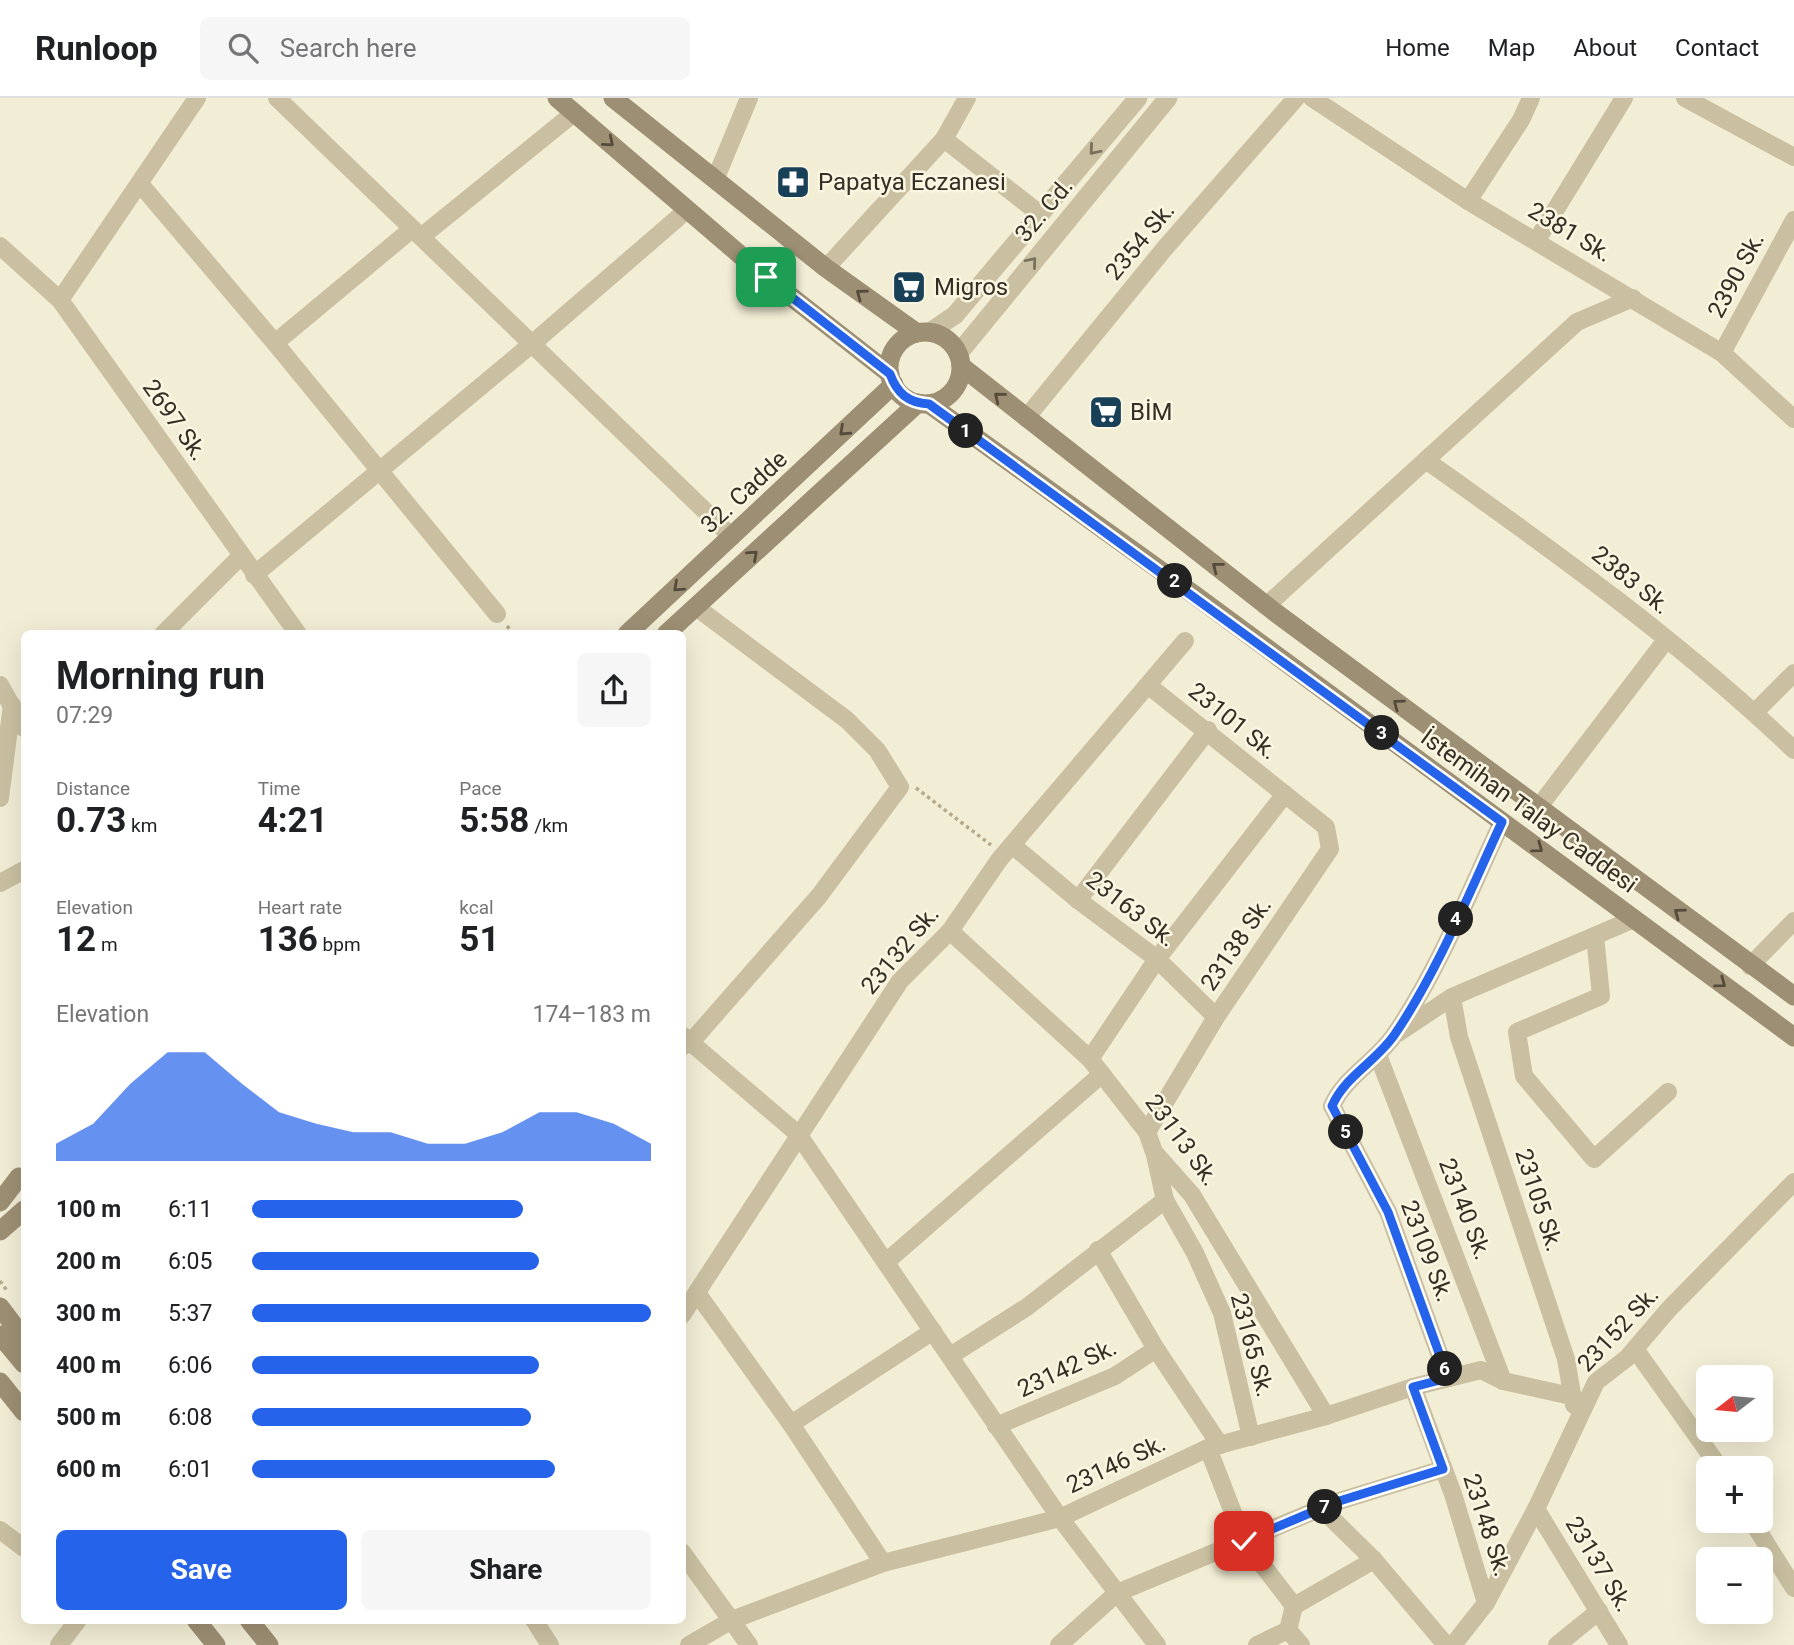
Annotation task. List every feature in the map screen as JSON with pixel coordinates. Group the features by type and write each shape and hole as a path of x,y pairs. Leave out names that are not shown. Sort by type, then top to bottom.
{"main road":[{"path":"556,98 892,379 908,400 923,404"},
{"path":"613,98 826,268 923,333 942,336 960,360 955,388 948,396 923,404 670,630"},
{"path":"892,379 892,354 898,345 923,333"},
{"name":"İstemihan Talay Caddesi","path":"960,360 1026,418 1266,606 1794,996"},
{"name":"32. Cadde","path":"631,630 732,537 892,379"},
{"name":"İstemihan Talay Caddesi","path":"923,404 1502,822 1794,1037"},
{"path":"0,1189 21,1176"},
{"path":"0,1202 21,1176"},
{"path":"1,1233 21,1213"},
{"path":"0,1307 21,1335"},
{"path":"0,1335 21,1360"},
{"path":"0,1382 21,1408"},
{"path":"199,1624 216,1645"},
{"path":"253,1624 269,1645"}],"street":[{"path":"60,300 141,185 197,98"},
{"path":"277,98 732,537"},
{"path":"715,180 749,98"},
{"path":"826,268 944,139 967,98"},
{"name":"32. Cd.","path":"923,333 955,315 1138,98"},
{"name":"32. Cd.","path":"960,360 1168,98"},
{"name":"2354 Sk.","path":"1026,418 1165,248 1296,98"},
{"name":"2381 Sk.","path":"1312,98 1468,201 1722,353 1794,419"},
{"path":"1468,201 1521,120 1531,98"},
{"path":"1537,240 1624,98"},
{"path":"1685,98 1794,156"},
{"path":"275,343 574,113"},
{"path":"944,139 1040,214"},
{"path":"141,185 275,343 497,614"},
{"path":"254,575 533,344 687,210"},
{"name":"2390 Sk.","path":"1722,353 1794,220"},
{"name":"2697 Sk.","path":"0,246 60,300 240,557 295,630"},
{"path":"1266,606 1577,322 1633,298"},
{"name":"2383 Sk.","path":"1427,461 1584,573 1754,713 1794,750"},
{"path":"167,630 240,557"},
{"path":"686,1041 819,895 900,787 877,750 846,720 696,607"},
{"path":"1538,808 1666,640"},
{"name":"23132 Sk.","path":"686,1309 900,981 950,931 1008,850 1185,641"},
{"path":"1754,713 1794,673"},
{"path":"0,685 21,722"},
{"name":"23101 Sk.","path":"1149,686 1208,730 1285,794"},
{"path":"0,798 12,705"},
{"path":"1078,900 1208,730"},
{"path":"1090,1059 1157,958 1285,794"},
{"name":"23138 Sk.","path":"1147,1132 1216,1017 1330,849 1326,827 1285,794"},
{"name":"23109 Sk.","path":"1448,1378 1388,1212 1332,1106 1339,1090 1378,1055 1395,1035 1444,946 1502,822"},
{"name":"23163 Sk.","path":"1008,850 1157,958 1216,1017"},
{"path":"0,883 21,872"},
{"path":"1395,1035 1452,997 1634,919"},
{"path":"1750,966 1794,922"},
{"name":"23113 Sk.","path":"950,931 1090,1059 1147,1132 1154,1152 1192,1195 1326,1416"},
{"path":"1595,936 1601,996 1517,1032 1524,1076 1594,1159 1668,1092"},
{"name":"23105 Sk.","path":"1452,997 1459,1037 1566,1359 1571,1396 1579,1419"},
{"path":"686,1043 798,1134 1060,1518 1157,1645"},
{"name":"23140 Sk.","path":"1378,1055 1503,1381"},
{"path":"886,1262 1102,1074"},
{"name":"23165 Sk.","path":"1154,1152 1165,1200 1195,1253 1222,1313 1251,1437"},
{"name":"23152 Sk.","path":"1453,1645 1486,1603 1536,1509 1596,1382 1635,1349 1669,1309 1794,1182"},
{"path":"950,1356 1027,1307 1165,1200"},
{"path":"1098,1250 1214,1447 1244,1541 1294,1606"},
{"path":"697,1293 791,1424 883,1563"},
{"path":"791,1424 933,1331"},
{"name":"23142 Sk.","path":"996,1426 1115,1377 1156,1349"},
{"path":"1635,1349 1711,1456"},
{"name":"23146 Sk.","path":"689,1645 732,1620 883,1563 1060,1518 1214,1447 1326,1416 1413,1387 1481,1370 1503,1381 1571,1396"},
{"path":"1413,1387 1443,1469"},
{"name":"23148 Sk.","path":"1059,1645 1118,1593 1321,1508 1443,1469 1486,1603"},
{"path":"1321,1508 1374,1560 1446,1645"},
{"name":"23137 Sk.","path":"1536,1509 1619,1645"},
{"path":"0,1530 21,1546"},
{"path":"1760,1533 1794,1588"},
{"path":"686,1557 749,1645"},
{"path":"1288,1630 1294,1606 1374,1560"},
{"path":"1557,1645 1599,1611"},
{"path":"59,1645 75,1624"},
{"path":"537,1624 550,1645"},
{"path":"1256,1645 1288,1630"},
{"path":"1288,1630 1301,1645"}],"path":[{"path":"888,767 1008,850"}],"place":[{"name":"Papatya Eczanesi","path":"793,182"},
{"name":"Migros","path":"909,287"},
{"name":"BİM","path":"1106,412"}],"route":[{"path":"766,277 890,374 900,393 908,400 929,404 1214,609 1502,822 1444,946 1395,1035 1378,1055 1339,1090 1332,1106 1388,1212 1448,1378 1413,1387 1443,1469 1336,1502 1244,1541"}]}
